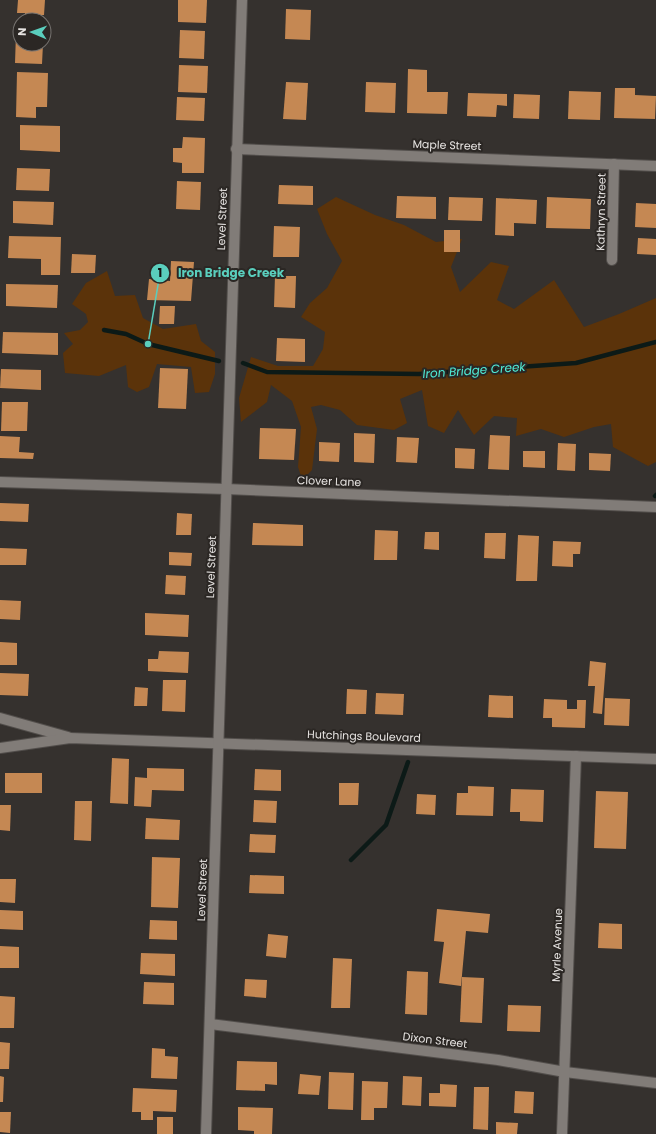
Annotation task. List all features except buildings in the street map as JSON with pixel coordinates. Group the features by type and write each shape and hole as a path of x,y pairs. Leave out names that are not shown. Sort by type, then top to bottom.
{"street":[{"name":"Level Street","path":"206,1134 236,149 242,0"},
{"name":"Maple Street","path":"236,149 656,166"},
{"name":"Kathryn Street","path":"612,260 614,164"},
{"name":"Clover Lane","path":"0,482 226,489 656,508"},
{"name":"Hutchings Boulevard","path":"0,718 70,738"},
{"name":"Hutchings Boulevard","path":"0,748 70,738 218,742 656,759"},
{"name":"Myrle Avenue","path":"562,1134 576,756"},
{"name":"Dixon Street","path":"210,1024 498,1060 565,1072 656,1082"}],"shaded area":[{"path":"336,197 375,215 404,225 436,242 462,239 451,267 460,292 491,262 509,266 497,300 514,309 554,280 584,327 656,298 656,462 648,466 613,447 611,424 594,427 564,437 541,429 516,436 517,418 494,416 474,435 458,410 444,433 428,426 422,390 400,399 407,423 394,430 357,425 340,410 321,405 311,407 317,429 312,470 307,475 301,476 298,467 301,427 292,401 271,385 267,402 241,422 239,398 251,357 278,366 313,366 323,349 325,332 301,317 310,303 327,288 342,261 327,234 317,209"},
{"path":"107,271 115,296 135,295 143,318 163,329 196,324 201,341 215,352 215,374 209,392 195,393 191,367 157,364 149,387 137,392 128,387 126,365 99,376 65,373 63,353 73,344 64,333 80,330 88,322 86,314 72,304 86,283"}],"waterway":[{"name":"Iron Bridge Creek","path":"104,330 126,334 148,344 219,361"},
{"name":"Iron Bridge Creek","path":"243,363 267,372 419,374 576,363 656,342"},
{"path":"351,860 386,825 408,762"}],"place":[{"name":"Iron Bridge Creek","path":"148,344"}]}
